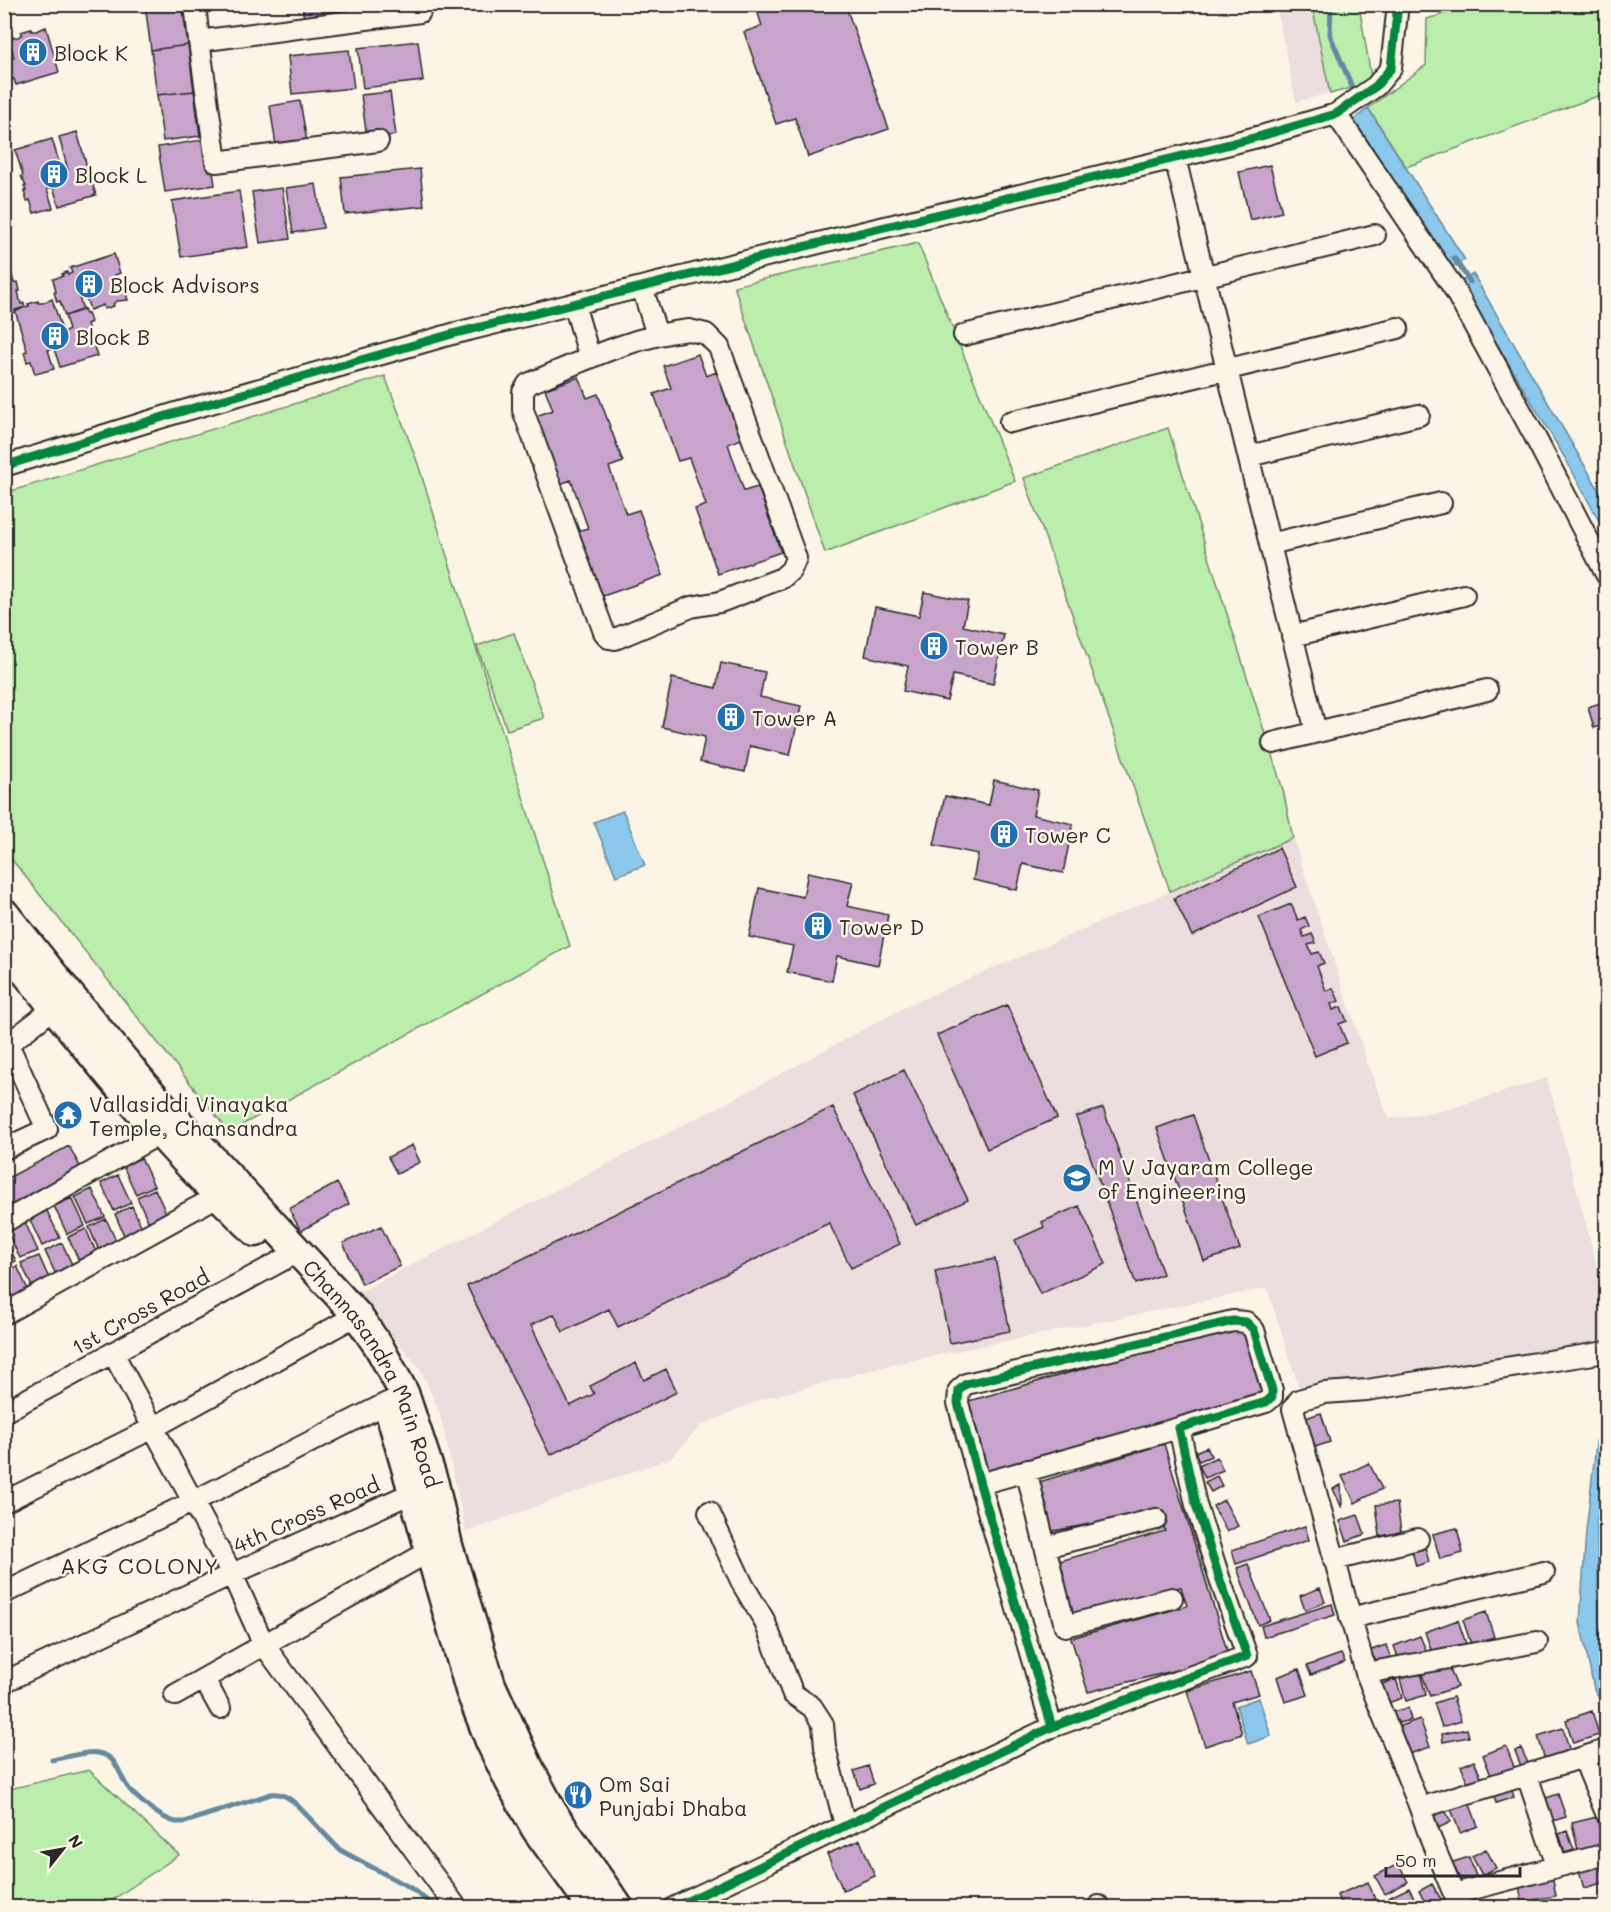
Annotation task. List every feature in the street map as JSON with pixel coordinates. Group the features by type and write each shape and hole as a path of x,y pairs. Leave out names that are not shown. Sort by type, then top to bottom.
{"main road":[{"name":"Channasandra Main Road","path":"4,913 60,1000 159,1134 218,1196 291,1255"},
{"name":"Channasandra Main Road","path":"4,945 152,1094 349,1320 379,1347 404,1393 424,1488 430,1551 470,1690 490,1741 523,1782 554,1815 619,1908"},
{"name":"Channasandra Main Road","path":"349,1320 358,1350 387,1403 448,1546 536,1829 593,1908"}],"street":[{"path":"195,4 216,162 378,141"},
{"path":"199,41 420,12 420,4"},
{"path":"4,466 176,413 452,334 1261,136 1347,106 1376,86 1391,68 1398,4"},
{"path":"1347,106 1453,287 1606,571"},
{"path":"1175,158 1316,732"},
{"path":"964,335 1375,235"},
{"path":"642,287 657,334"},
{"path":"574,304 590,358"},
{"path":"1010,422 1398,328"},
{"path":"699,331 706,334 719,347 796,558 791,570 782,579 720,602 691,607 615,639 609,638 604,632 523,410 523,392 528,384 590,358 657,334 699,331"},
{"path":"1249,456 1419,415"},
{"path":"1270,544 1441,503"},
{"path":"1292,636 1464,595"},
{"path":"1273,743 1487,690"},
{"path":"4,1149 47,1129 6,1042 39,1020 60,1000"},
{"path":"4,1222 159,1134"},
{"path":"4,1314 218,1196"},
{"name":"1st Cross Road","path":"4,1412 291,1255"},
{"path":"4,1502 153,1428 349,1320"},
{"path":"980,1484 1266,1402 1272,1396 1272,1390 1254,1330 1246,1322 1233,1321 966,1384 959,1390 958,1403 980,1484 1052,1727"},
{"path":"1606,1352 1367,1390 1324,1393 1299,1400 1293,1409 1365,1673 1457,1901 1557,1866 1606,1854"},
{"path":"113,1353 232,1574 264,1645 457,1908"},
{"path":"4,1593 194,1501 387,1403"},
{"path":"673,1908 1052,1727 1247,1656 1196,1505 1179,1428"},
{"path":"1026,1470 1065,1626 1173,1598"},
{"name":"4th Cross Road","path":"4,1682 232,1574 424,1488"},
{"path":"709,1512 743,1585 764,1620 793,1694 812,1707 823,1724 825,1747 845,1825"},
{"path":"1045,1547 1156,1520"},
{"path":"1334,1560 1419,1539"},
{"path":"175,1695 430,1551"},
{"path":"1350,1618 1544,1572"},
{"path":"1365,1673 1538,1642"},
{"path":"204,1679 220,1708"},
{"path":"1420,1808 1606,1750"},
{"path":"1583,1757 1606,1814"},
{"path":"1527,1775 1557,1866"}],"shaded area":[{"path":"1276,5 1359,5 1372,82 1296,102"},
{"name":"M V Jayaram College of Engineering","path":"1293,838 1368,1064 1389,1119 1446,1110 1547,1078 1606,1300 1606,1343 1300,1391 1267,1288 894,1364 759,1400 700,1426 671,1458 466,1532 440,1414 420,1368 355,1294 751,1090 911,1004"}],"green space":[{"path":"1312,5 1359,5 1372,82 1330,94"},
{"path":"1472,5 1606,5 1606,93 1406,167 1368,108 1426,65 1427,19"},
{"path":"918,243 1015,481 825,553 734,286"},
{"path":"385,376 418,464 570,946 229,1132 5,851 5,493"},
{"path":"1168,428 1283,790 1293,838 1170,891 1024,478"},
{"path":"514,633 544,718 507,730 477,646"},
{"path":"89,1770 179,1855 102,1907 5,1907 5,1790"}],"water":[{"path":"1368,108 1465,260 1450,268 1354,120"},
{"path":"1473,274 1606,502 1606,534 1565,458 1460,282"},
{"path":"623,811 645,865 616,876 594,822"},
{"path":"1606,1412 1606,1478 1597,1522 1599,1626 1606,1652 1606,1709 1594,1689 1580,1622 1586,1531 1598,1427"},
{"path":"1259,1698 1271,1736 1248,1744 1236,1706"}],"building":[{"path":"145,4 182,4 188,45 151,50"},
{"path":"302,4 352,4 353,13 304,20"},
{"path":"755,4 845,4 889,129 808,157 795,118 776,124 744,32 762,26"},
{"name":"Block K","path":"46,27 59,72 16,85 14,79 4,82 4,46 9,59 14,58 9,38 18,37 22,34 21,32 31,29 31,31 36,31"},
{"path":"418,41 423,81 363,88 358,48"},
{"path":"188,45 194,91 157,95 151,50"},
{"path":"349,50 354,88 292,94 288,56"},
{"path":"194,91 200,136 163,141 157,95"},
{"path":"390,92 396,135 367,138 361,95"},
{"path":"300,101 308,148 277,152 270,106"},
{"name":"Block L","path":"77,132 88,170 85,171 86,177 90,176 96,195 59,206 53,187 47,189 53,208 34,213 30,200 27,201 24,191 26,191 24,186 26,186 21,176 23,175 15,150 52,139 62,172 68,170 59,137"},
{"path":"208,139 215,185 165,192 158,147"},
{"path":"1270,165 1282,212 1250,220 1239,172"},
{"path":"420,169 424,206 345,214 341,177"},
{"path":"316,184 323,228 293,233 286,188"},
{"path":"282,188 290,239 260,243 252,192"},
{"path":"239,191 248,247 181,257 172,201"},
{"path":"4,250 9,266 5,267 7,273 11,271 14,283 18,282 20,301 25,307 4,317"},
{"name":"Block Advisors","path":"114,254 120,273 115,275 117,281 122,280 128,300 117,301 113,304 114,306 104,309 103,305 90,310 84,291 78,293 83,310 65,316 60,301 57,302 53,279 67,272 68,275 72,273 70,268"},
{"name":"Block B","path":"52,299 63,333 69,330 65,316 84,309 86,314 88,313 91,322 87,324 89,330 85,332 87,338 91,337 97,356 60,367 54,348 48,350 54,369 35,374 31,361 27,362 24,352 27,351 15,310 38,301 38,303 43,303"},
{"path":"698,354 706,376 717,372 741,439 728,444 744,491 758,487 781,552 718,574 695,509 706,505 689,458 678,461 654,394 671,388 663,366"},
{"path":"579,377 587,398 598,394 623,462 609,467 626,514 639,510 663,575 600,597 577,531 588,528 571,480 560,484 536,416 553,410 545,389"},
{"name":"Tower B","path":"924,592 968,601 963,626 1004,635 993,684 953,675 947,701 903,691 908,666 865,656 875,607 919,616"},
{"name":"Tower A","path":"721,663 765,672 760,697 801,706 790,755 750,746 745,772 700,762 705,737 662,727 672,678 716,688"},
{"path":"1606,701 1606,724 1594,728 1588,707"},
{"name":"Tower C","path":"994,780 1038,790 1033,815 1073,824 1063,873 1023,864 1017,890 973,880 978,854 934,845 945,796 989,805"},
{"path":"1279,848 1297,887 1192,936 1174,898"},
{"name":"Tower D","path":"808,872 853,882 847,906 888,915 878,965 837,956 832,981 787,972 793,946 749,937 759,888 803,897"},
{"path":"1291,904 1298,920 1305,917 1309,926 1301,930 1304,937 1312,934 1316,943 1308,945 1312,954 1319,952 1324,963 1317,966 1326,991 1333,988 1339,1001 1331,1004 1333,1010 1341,1007 1347,1021 1339,1024 1347,1043 1315,1056 1259,917"},
{"path":"1007,1005 1057,1118 987,1149 937,1035"},
{"path":"904,1070 968,1200 916,1225 853,1095"},
{"path":"833,1107 900,1244 851,1268 829,1223 618,1327 609,1309 563,1332 554,1314 531,1325 570,1406 594,1394 590,1386 636,1363 644,1380 666,1369 677,1392 550,1455 467,1286"},
{"path":"1103,1108 1163,1274 1136,1284 1076,1117"},
{"path":"1193,1115 1240,1249 1204,1261 1157,1128"},
{"path":"412,1145 420,1162 397,1174 388,1157"},
{"path":"69,1146 84,1174 4,1217 4,1180"},
{"path":"141,1158 154,1186 136,1194 123,1166"},
{"path":"118,1175 131,1203 114,1211 101,1183"},
{"path":"337,1183 349,1204 301,1231 289,1209"},
{"path":"92,1189 105,1217 88,1224 75,1197"},
{"path":"155,1189 168,1217 150,1225 137,1197"},
{"path":"72,1198 85,1226 67,1234 54,1206"},
{"path":"132,1206 145,1234 127,1242 115,1214"},
{"path":"1079,1206 1106,1264 1040,1294 1015,1240 1044,1227 1042,1222"},
{"path":"47,1211 60,1238 42,1246 29,1218"},
{"path":"106,1219 119,1247 101,1255 89,1227"},
{"path":"25,1222 38,1251 20,1258 7,1231"},
{"path":"381,1226 400,1266 362,1284 343,1243"},
{"path":"86,1229 98,1257 81,1265 68,1237"},
{"path":"4,1236 16,1261 4,1267"},
{"path":"62,1243 75,1271 58,1279 45,1251"},
{"path":"39,1256 51,1283 34,1291 21,1263"},
{"path":"995,1259 1010,1331 950,1343 935,1271"},
{"path":"17,1266 30,1294 12,1302 4,1284 4,1272"},
{"path":"1242,1324 1262,1393 985,1472 965,1402"},
{"path":"1321,1413 1330,1442 1315,1447 1305,1418"},
{"path":"1164,1444 1229,1657 1088,1692 1071,1638 1187,1606 1181,1587 1067,1615 1053,1563 1165,1531 1158,1511 1048,1532 1039,1482"},
{"path":"1207,1447 1211,1456 1199,1461 1195,1452"},
{"path":"1217,1457 1223,1470 1205,1478 1199,1465"},
{"path":"1369,1463 1382,1489 1355,1503 1342,1476"},
{"path":"1217,1476 1222,1486 1211,1492 1205,1482"},
{"path":"1341,1485 1342,1508 1333,1489"},
{"path":"1224,1500 1238,1526 1227,1532 1213,1506"},
{"path":"1397,1503 1401,1533 1380,1536 1376,1505"},
{"path":"1358,1515 1365,1534 1347,1541 1340,1521"},
{"path":"1305,1526 1309,1540 1236,1564 1232,1550"},
{"path":"1457,1528 1463,1553 1440,1559 1433,1534"},
{"path":"1424,1543 1429,1562 1416,1566 1411,1547"},
{"path":"1248,1564 1270,1620 1258,1625 1237,1568"},
{"path":"1320,1588 1325,1602 1305,1610 1300,1596"},
{"path":"1332,1604 1335,1615 1264,1637 1261,1626"},
{"path":"1486,1612 1494,1637 1471,1644 1463,1620"},
{"path":"1458,1620 1466,1644 1433,1655 1425,1632"},
{"path":"1420,1636 1428,1655 1401,1665 1394,1646"},
{"path":"1386,1645 1393,1663 1373,1670 1366,1652"},
{"path":"1341,1654 1345,1662 1311,1675 1307,1666"},
{"path":"1448,1663 1457,1687 1430,1696 1421,1672"},
{"path":"1299,1669 1308,1695 1285,1702 1277,1677"},
{"path":"1251,1671 1259,1694 1232,1702 1242,1734 1205,1746 1187,1691"},
{"path":"1420,1673 1426,1695 1406,1701 1400,1679"},
{"path":"1396,1679 1402,1698 1385,1704 1379,1685"},
{"path":"1453,1697 1461,1721 1442,1727 1434,1703"},
{"path":"1408,1708 1411,1720 1393,1724 1391,1712"},
{"path":"1592,1711 1599,1735 1573,1743 1566,1720"},
{"path":"1420,1719 1430,1747 1406,1755 1397,1727"},
{"path":"1563,1728 1570,1752 1545,1760 1538,1736"},
{"path":"1467,1729 1469,1737 1443,1742 1442,1734"},
{"path":"1506,1746 1515,1769 1492,1778 1483,1755"},
{"path":"1521,1748 1528,1763 1521,1766 1515,1751"},
{"path":"1474,1761 1481,1777 1468,1783 1461,1766"},
{"path":"868,1766 874,1784 860,1789 854,1771"},
{"path":"1511,1787 1514,1797 1496,1803 1493,1793"},
{"path":"1558,1794 1566,1817 1546,1823 1538,1801"},
{"path":"1469,1802 1478,1826 1460,1833 1451,1809"},
{"path":"1444,1808 1451,1822 1434,1830 1427,1817"},
{"path":"1597,1817 1603,1845 1578,1850 1572,1823"},
{"path":"1567,1831 1574,1850 1565,1853 1559,1834"},
{"path":"860,1840 875,1876 843,1890 827,1854"},
{"path":"1486,1849 1496,1868 1482,1875 1472,1856"},
{"path":"1469,1857 1477,1879 1455,1887 1447,1864"},
{"path":"1599,1863 1605,1882 1584,1888 1578,1869"},
{"path":"1398,1864 1408,1882 1385,1894 1375,1876"},
{"path":"1552,1874 1556,1896 1522,1902 1518,1880"},
{"path":"1368,1882 1375,1899 1355,1908 1342,1908 1337,1895"},
{"path":"1432,1884 1442,1901 1428,1908 1419,1891"},
{"path":"1409,1888 1419,1908 1393,1908 1388,1898"},
{"path":"1376,1902 1379,1908 1364,1908"}],"waterway":[{"path":"1331,4 1330,35 1355,94"},
{"path":"1454,258 1470,282"},
{"path":"52,1760 94,1752 109,1757 136,1796 156,1812 176,1822 185,1822 271,1794 282,1795 296,1804 340,1850 409,1887 429,1902 438,1904"}],"cycle path":[{"path":"4,466 176,413 452,334 1175,158 1336,114 1376,86 1391,68 1398,4"},
{"path":"673,1908 1052,1727 1247,1656 1196,1505 1179,1428 1266,1402 1272,1397 1272,1390 1254,1330 1246,1322 1233,1321 966,1384 959,1390 958,1403 980,1484 1052,1727"}],"place":[{"name":"Block K","path":"33,52"},
{"name":"Block L","path":"54,174"},
{"name":"Block Advisors","path":"89,284"},
{"name":"Block B","path":"55,336"},
{"name":"Tower B","path":"934,646"},
{"name":"Tower A","path":"731,717"},
{"name":"Tower C","path":"1004,834"},
{"name":"Tower D","path":"818,926"},
{"name":"Vallasiddi Vinayaka Temple, Chansandra","path":"68,1115"},
{"name":"M V Jayaram College of Engineering","path":"1077,1178"},
{"name":"Om Sai Punjabi Dhaba","path":"578,1795"}],"district":[{"name":"AKG COLONY","path":"140,1565"}]}
